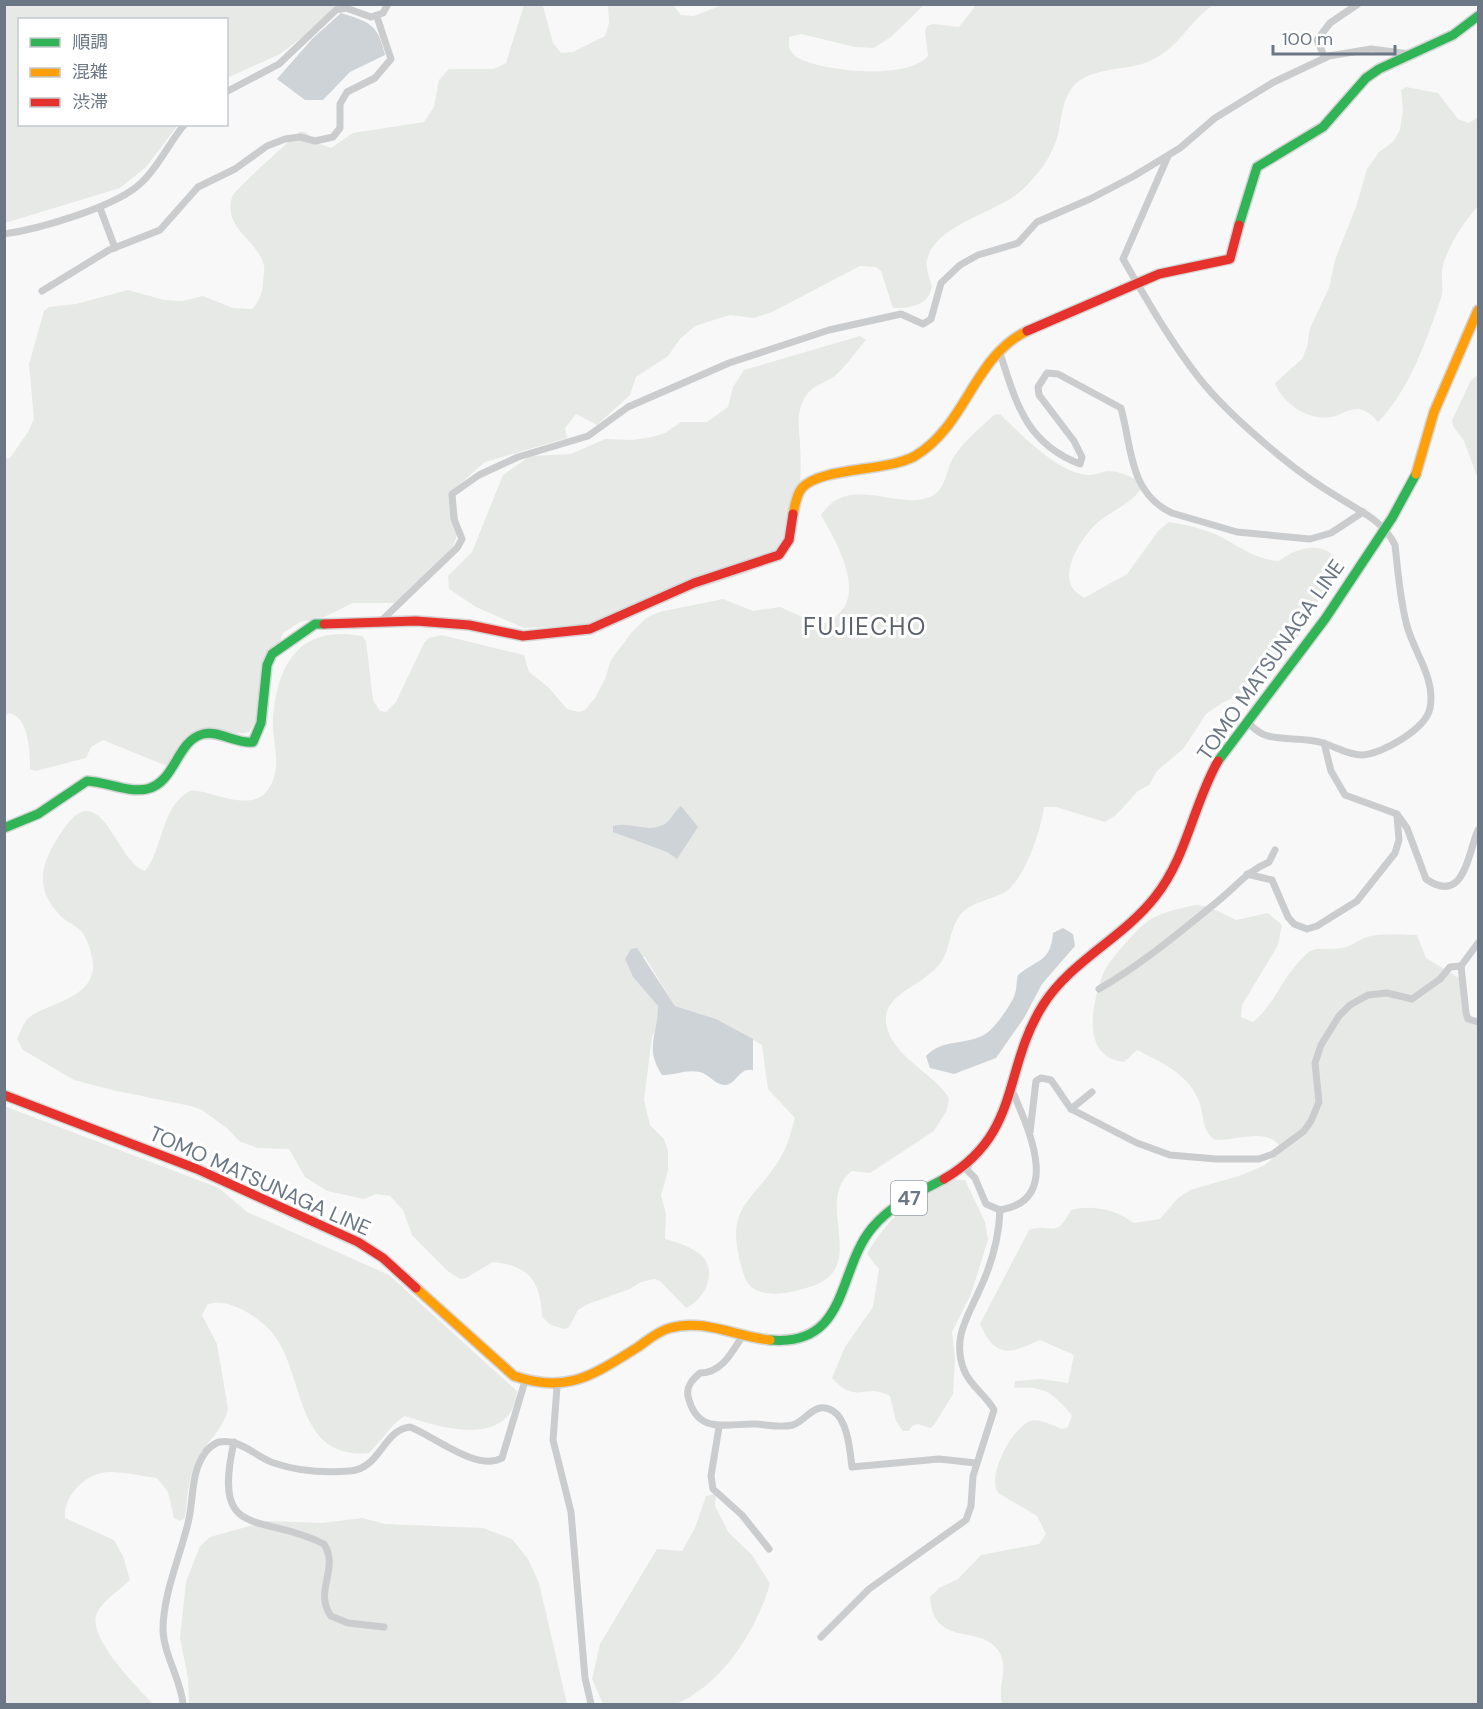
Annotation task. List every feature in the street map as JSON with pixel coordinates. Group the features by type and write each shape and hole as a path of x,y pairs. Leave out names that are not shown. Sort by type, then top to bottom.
{"main road":[{"path":"4,828 23,824 50,810 87,781 139,789 159,784 187,746 198,736 205,734 245,744 253,742 261,723 267,665 278,648 315,624 382,620 470,625 523,636 571,633 590,628 694,584 779,555 785,549 792,531 797,498 803,487 824,476 895,465 922,452 949,422 1007,341 1137,283 1171,271 1230,259 1257,167 1323,127 1366,78 1379,69 1453,35 1479,16"},
{"name":"TOMO MATSUNAGA LINE","path":"4,1095 186,1165 358,1242 383,1258 514,1376 525,1381 557,1387 588,1378 668,1328 696,1325 787,1342 817,1330 836,1307 870,1230 890,1210 972,1160 986,1145 998,1126 1024,1046 1044,1004 1072,973 1148,906 1168,880 1218,760 1277,686 1386,529 1408,493 1417,472 1434,412 1479,310"}],"street":[{"path":"228,91 279,64 336,10 346,8 377,17 388,4"},
{"path":"1325,58 1317,40 1320,32 1358,4"},
{"path":"42,291 86,262 160,230 198,187 235,169 267,146 285,139 300,138 315,141 333,137 339,129 340,104 347,92 375,78 391,58 377,17"},
{"path":"382,620 457,548 462,539 454,519 452,494 479,475 518,457 582,438 628,407 729,363 829,330 901,314 923,324 927,323 931,320 941,283 960,265 978,255 1018,243 1037,222 1090,199 1168,156 1225,112 1274,82 1325,58 1371,49 1410,54"},
{"path":"4,234 100,208 141,183 183,126"},
{"path":"1168,156 1123,259 1200,380 1236,417 1282,458 1386,529 1395,545 1407,628 1421,656 1431,707 1426,720 1389,747 1364,755 1349,754 1324,743 1264,735 1246,722"},
{"path":"100,208 115,248"},
{"path":"999,350 1024,420 1036,436 1060,456 1080,464 1082,457 1074,441 1039,394 1038,387 1047,373 1058,374 1121,408 1140,486 1163,509 1172,513 1237,532 1310,539 1331,533 1364,512"},
{"path":"1324,743 1330,771 1345,795 1397,814 1407,828 1426,879 1443,886 1451,885 1466,869 1479,830"},
{"path":"1248,874 1272,880 1288,917 1294,924 1307,929 1317,926 1357,901 1395,853 1400,830 1397,814"},
{"path":"1099,989 1132,970 1221,899 1248,874 1269,862 1275,850"},
{"path":"1479,943 1461,966 1466,1013 1468,1019 1479,1022"},
{"path":"1030,1132 1036,1081 1041,1078 1051,1080 1071,1109 1137,1143 1170,1155 1248,1160 1267,1156 1304,1131 1311,1121 1319,1102 1315,1062 1339,1016 1368,995 1387,993 1412,999 1440,979 1450,967 1461,966"},
{"path":"972,1160 967,1170 975,1178 986,1204 999,1210 1017,1204 1031,1191 1037,1174 1030,1132 1011,1088"},
{"path":"1071,1109 1092,1092"},
{"path":"821,1637 869,1589 966,1521 971,1506 976,1462 994,1410 988,1398 969,1381 963,1369 959,1346 960,1332 988,1267 999,1226 999,1210"},
{"path":"742,1335 718,1368 710,1373 700,1373 692,1380 687,1392 698,1417 719,1426 747,1424 783,1426 794,1424 815,1409 822,1408 834,1411 839,1417 845,1430 852,1467 939,1459 976,1462"},
{"path":"183,1704 166,1649 163,1629 173,1575 188,1524 194,1479 205,1453 218,1442 234,1442 271,1462 288,1467 352,1471 365,1467 375,1459 398,1430 410,1427 468,1458 496,1461 502,1458 525,1381"},
{"path":"557,1387 553,1440 571,1512 585,1678 591,1704"},
{"path":"719,1426 711,1476 713,1489 742,1515 769,1550"},
{"path":"234,1442 227,1474 228,1492 233,1506 243,1518 324,1544 330,1553 323,1599 331,1616 348,1623 384,1627"}],"shaded area":[{"path":"5,5 338,5 280,54 228,78 228,18 18,18 18,126 177,126 146,167 120,188 5,223"},
{"path":"524,5 543,6 553,43 561,53 573,52 605,36 609,23 608,5 673,5 681,15 694,16 722,5 924,5 891,37 874,48 855,47 801,34 789,37 789,48 793,54 811,63 846,70 885,71 918,64 928,56 925,31 927,26 933,24 959,27 976,5 1213,5 1175,44 1157,58 1137,65 1102,71 1086,77 1073,86 1066,99 1052,151 1033,179 1011,199 954,228 932,248 927,263 932,286 923,302 893,308 881,271 876,267 860,266 772,312 754,318 730,315 695,326 680,339 668,356 636,377 630,395 597,425 576,414 565,428 567,438 485,462 454,489 458,527 451,550 426,579 397,603 353,603 324,617 300,622 283,633 268,674 259,716 249,732 202,732 183,745 167,766 103,740 91,747 86,758 36,771 30,769 29,745 21,721 9,713 5,716 4,459 10,458 34,419 29,364 44,311 49,307 76,304 128,290 164,300 183,301 203,296 233,308 252,309 261,294 264,266 255,248 232,218 232,197 235,193 299,132 305,132 320,144 331,148 353,133 424,122 434,107 439,80 449,69 494,69 506,63"},
{"path":"341,13 360,19 372,26 379,37 385,55 350,72 323,100 305,100 277,79 312,39"},
{"path":"1406,87 1438,93 1458,119 1469,123 1478,117 1478,206 1447,253 1442,270 1442,295 1430,330 1408,380 1389,409 1378,422 1370,414 1359,409 1332,417 1314,417 1290,404 1275,383 1302,359 1307,347 1310,328 1329,288 1335,260 1356,207 1367,169 1379,152 1393,142 1400,130 1403,110 1401,90"},
{"path":"860,336 866,340 844,367 836,375 810,391 801,405 799,416 800,482 794,516 788,532 778,546 766,560 750,572 585,625 524,628 476,607 449,589 448,576 472,552 503,475 530,456 571,454 605,439 632,440 652,437 665,433 681,422 707,422 728,407 733,387 744,370"},
{"path":"1478,375 1478,479 1464,441 1453,426 1452,420 1471,380"},
{"path":"1000,414 1041,452 1066,468 1089,475 1107,471 1117,472 1143,483 1141,489 1131,500 1097,523 1076,552 1069,577 1073,589 1084,598 1127,574 1159,530 1169,522 1209,532 1254,555 1270,560 1279,561 1303,549 1319,548 1334,556 1340,563 1294,643 1256,687 1222,703 1206,714 1184,748 1157,771 1149,785 1138,791 1116,815 1105,822 1056,807 1044,807 1031,853 1012,886 999,895 975,904 960,915 941,963 895,999 886,1013 889,1034 903,1054 933,1080 949,1098 947,1110 934,1131 870,1173 852,1171 841,1184 837,1200 840,1252 836,1267 826,1279 806,1288 776,1294 756,1290 747,1282 737,1248 736,1231 739,1218 744,1207 781,1157 795,1118 768,1089 762,1045 716,1019 675,1006 645,957 625,959 633,977 658,1006 658,1026 652,1037 644,1100 650,1125 664,1139 668,1151 668,1171 661,1195 666,1214 665,1239 700,1254 706,1261 709,1276 704,1292 686,1308 660,1281 654,1279 588,1304 578,1310 569,1327 564,1329 551,1325 542,1317 536,1285 524,1271 516,1267 493,1262 466,1278 460,1279 449,1272 412,1235 403,1210 390,1196 376,1194 364,1199 327,1191 305,1177 289,1149 257,1148 239,1141 228,1129 202,1110 191,1106 74,1080 23,1050 17,1039 26,1020 39,1011 78,993 91,978 93,968 91,953 83,933 63,918 52,905 43,884 45,863 62,831 79,813 86,811 94,813 109,828 129,858 145,871 156,852 172,808 188,792 203,792 248,801 266,792 275,774 273,717 281,679 288,663 297,651 309,642 323,636 341,634 362,636 366,641 373,700 380,711 386,712 396,702 424,643 429,638 441,635 524,655 529,672 548,687 567,709 579,712 585,710 595,698 605,679 611,660 632,632 646,618 659,612 723,599 753,611 780,607 816,623 829,623 843,609 848,598 849,587 844,561 821,515 833,502 846,496 861,494 921,500 934,495 942,486 953,459 963,445 994,415"},
{"path":"681,806 698,827 677,859 667,852 613,832 613,826 620,825 658,827 665,824"},
{"path":"1196,905 1209,907 1236,920 1268,913 1282,925 1278,945 1242,1005 1241,1017 1253,1022 1266,1009 1291,971 1309,952 1350,946 1375,935 1417,935 1426,958 1464,981 1462,1007 1471,1021 1478,1025 1478,1704 1002,1704 1003,1663 998,1650 990,1642 948,1629 939,1623 933,1613 930,1597 939,1588 958,1579 981,1555 1039,1544 1046,1534 1037,1516 998,1493 995,1485 996,1475 1003,1453 1015,1433 1023,1426 1030,1421 1038,1421 1062,1429 1068,1427 1072,1415 1047,1392 1034,1388 1014,1388 1015,1381 1041,1379 1068,1383 1074,1355 1040,1340 1020,1348 1004,1350 992,1343 980,1324 1029,1230 1057,1228 1071,1210 1079,1208 1104,1209 1134,1223 1160,1219 1178,1198 1190,1190 1239,1176 1263,1166 1282,1151 1277,1143 1262,1136 1215,1140 1207,1131 1200,1104 1193,1090 1180,1075 1137,1050 1124,1062 1110,1058 1095,1040 1093,1014 1095,1000 1103,974 1110,962 1148,921 1165,913"},
{"path":"1063,928 1073,934 1075,946 1042,984 1024,1018 996,1058 954,1074 930,1068 926,1056 932,1050 947,1044 972,1040 991,1030 1013,999 1018,975 1046,955 1053,933"},
{"path":"637,948 675,1006 716,1019 753,1039 753,1070 744,1071 725,1085 700,1072 662,1075 653,1049 658,1006 633,977 625,959 631,949"},
{"path":"4,1106 219,1188 247,1212 389,1275 517,1391 512,1409 502,1421 489,1428 454,1429 405,1416 369,1453 344,1451 326,1442 313,1427 304,1409 290,1366 281,1346 269,1329 253,1316 234,1306 222,1303 208,1304 202,1315 217,1344 228,1409 221,1427 201,1453 193,1468 185,1518 180,1521 174,1518 168,1492 157,1478 116,1472 101,1473 85,1481 72,1494 65,1510 65,1518 114,1540 123,1556 130,1580 103,1604 97,1613 96,1623 99,1635 115,1661 153,1704 5,1704"},
{"path":"946,1179 965,1180 985,1222 988,1240 971,1294 952,1332 955,1359 953,1394 930,1428 918,1424 912,1426 909,1431 903,1431 896,1421 890,1396 873,1391 848,1391 832,1378 845,1347 873,1307 879,1269 867,1254 892,1219 921,1195"},
{"path":"716,1494 715,1506 729,1533 752,1555 770,1584 756,1619 723,1669 693,1695 670,1705 603,1704 592,1679 600,1644 657,1549 682,1551 695,1528 706,1496"},
{"path":"362,1518 385,1524 483,1528 512,1539 528,1559 539,1583 567,1704 189,1704 188,1678 180,1638 186,1582 200,1546 210,1537 268,1521 322,1523"}],"traffic: fast":[{"path":"1239,225 1257,167 1323,127 1366,78 1379,69 1453,35 1478,16"},
{"path":"1218,761 1325,619 1392,518 1416,474"},
{"path":"4,828 38,814 87,781 132,790 147,789 157,785 187,745 194,738 203,734 209,733 253,742 261,723 267,665 272,654 315,624 324,624"},
{"path":"770,1340 796,1339 814,1331 828,1319 838,1302 861,1245 872,1228 888,1212 915,1194 944,1179"}],"traffic: slow":[{"path":"1416,474 1434,412 1478,310"},
{"path":"793,514 800,491 811,481 823,476 903,461 915,456 932,443 947,427 994,357 1009,342 1027,331"},
{"path":"416,1288 514,1376 533,1381 550,1383 579,1379 607,1366 661,1331 670,1328 695,1325 770,1340"}],"traffic: jam":[{"path":"1027,331 1159,274 1230,259 1239,225"},
{"path":"324,624 416,621 469,625 523,636 590,629 694,583 779,555 789,540 793,514"},
{"path":"944,1179 969,1161 987,1142 999,1121 1030,1029 1043,1005 1068,975 1142,912 1166,881 1175,865 1209,778 1218,761"},
{"path":"4,1095 197,1169 358,1242 383,1258 416,1288"}],"district":[{"name":"FUJIECHO","path":"865,627"}]}
